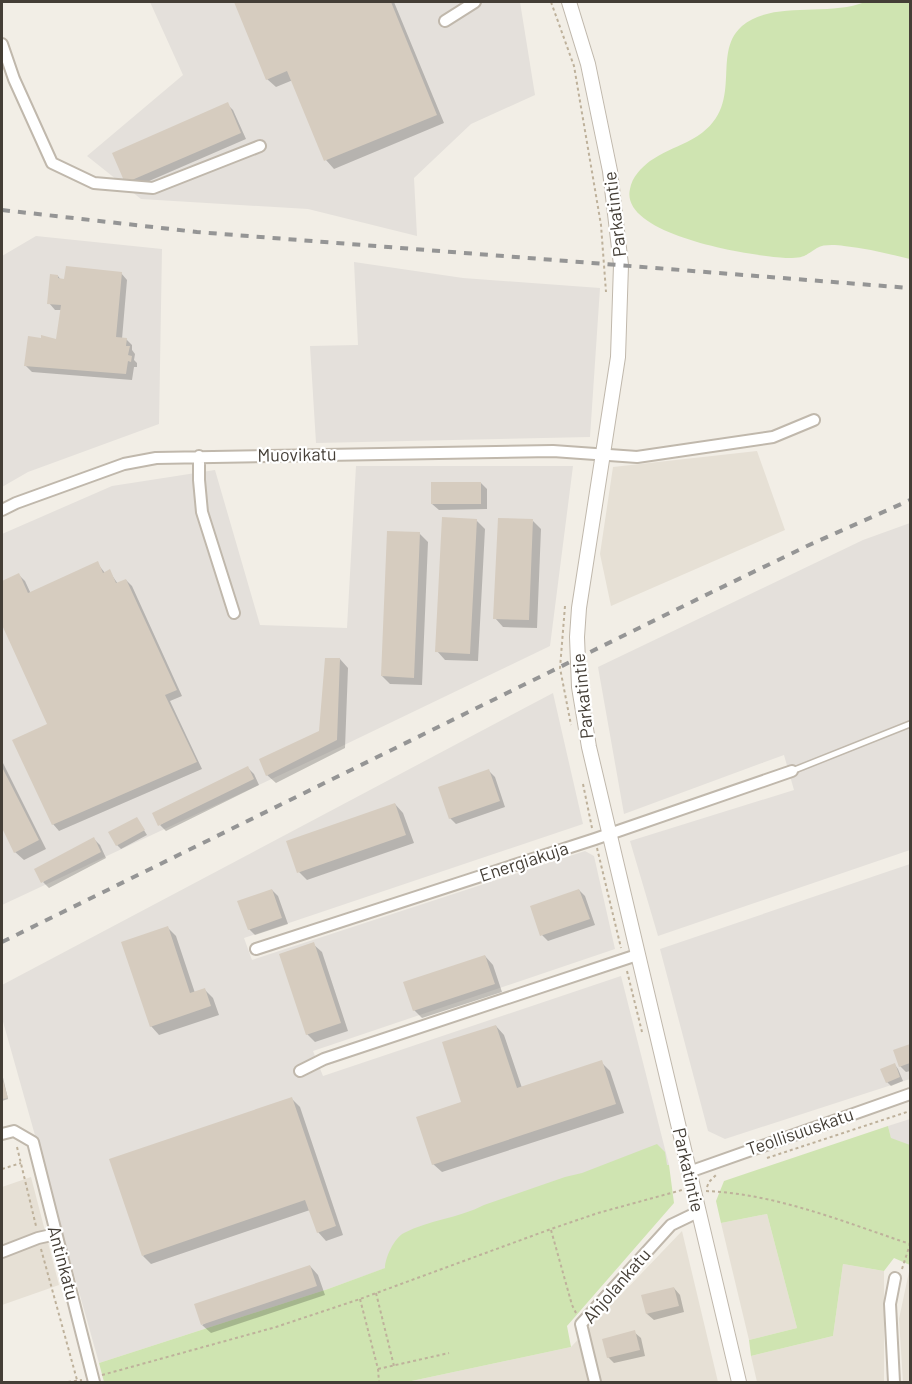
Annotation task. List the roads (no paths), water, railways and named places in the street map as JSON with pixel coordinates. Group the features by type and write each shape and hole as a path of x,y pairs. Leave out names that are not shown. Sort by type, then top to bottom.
{"street":[{"path":"445,21 475,2"},
{"name":"Parkatintie","path":"569,2 588,64 610,171 621,265 618,357 582,579 577,637 582,715 601,836 631,958 689,1172 693,1214 738,1383"},
{"path":"2,44 14,79 52,163 94,183 153,188 260,146"},
{"name":"Muovikatu","path":"2,510 124,464 156,458 552,451 637,457 773,436 814,420"},
{"path":"199,456 202,512 234,613"},
{"name":"Energiakuja","path":"255,949 792,771"},
{"path":"300,1071 324,1059 631,958"},
{"name":"Teollisuuskatu","path":"689,1172 910,1094"},
{"name":"Antinkatu","path":"2,1134 14,1131 33,1143 94,1380"},
{"name":"Ahjolankatu","path":"595,1383 581,1324 671,1225 693,1214"},
{"path":"2,1252 38,1238 56,1234"},
{"path":"894,1383 890,1304 895,1278"}],"lane":[{"path":"792,771 910,724"}],"railway":[{"path":"2,210 197,232 910,288"},
{"path":"2,942 712,592 910,500"}]}
